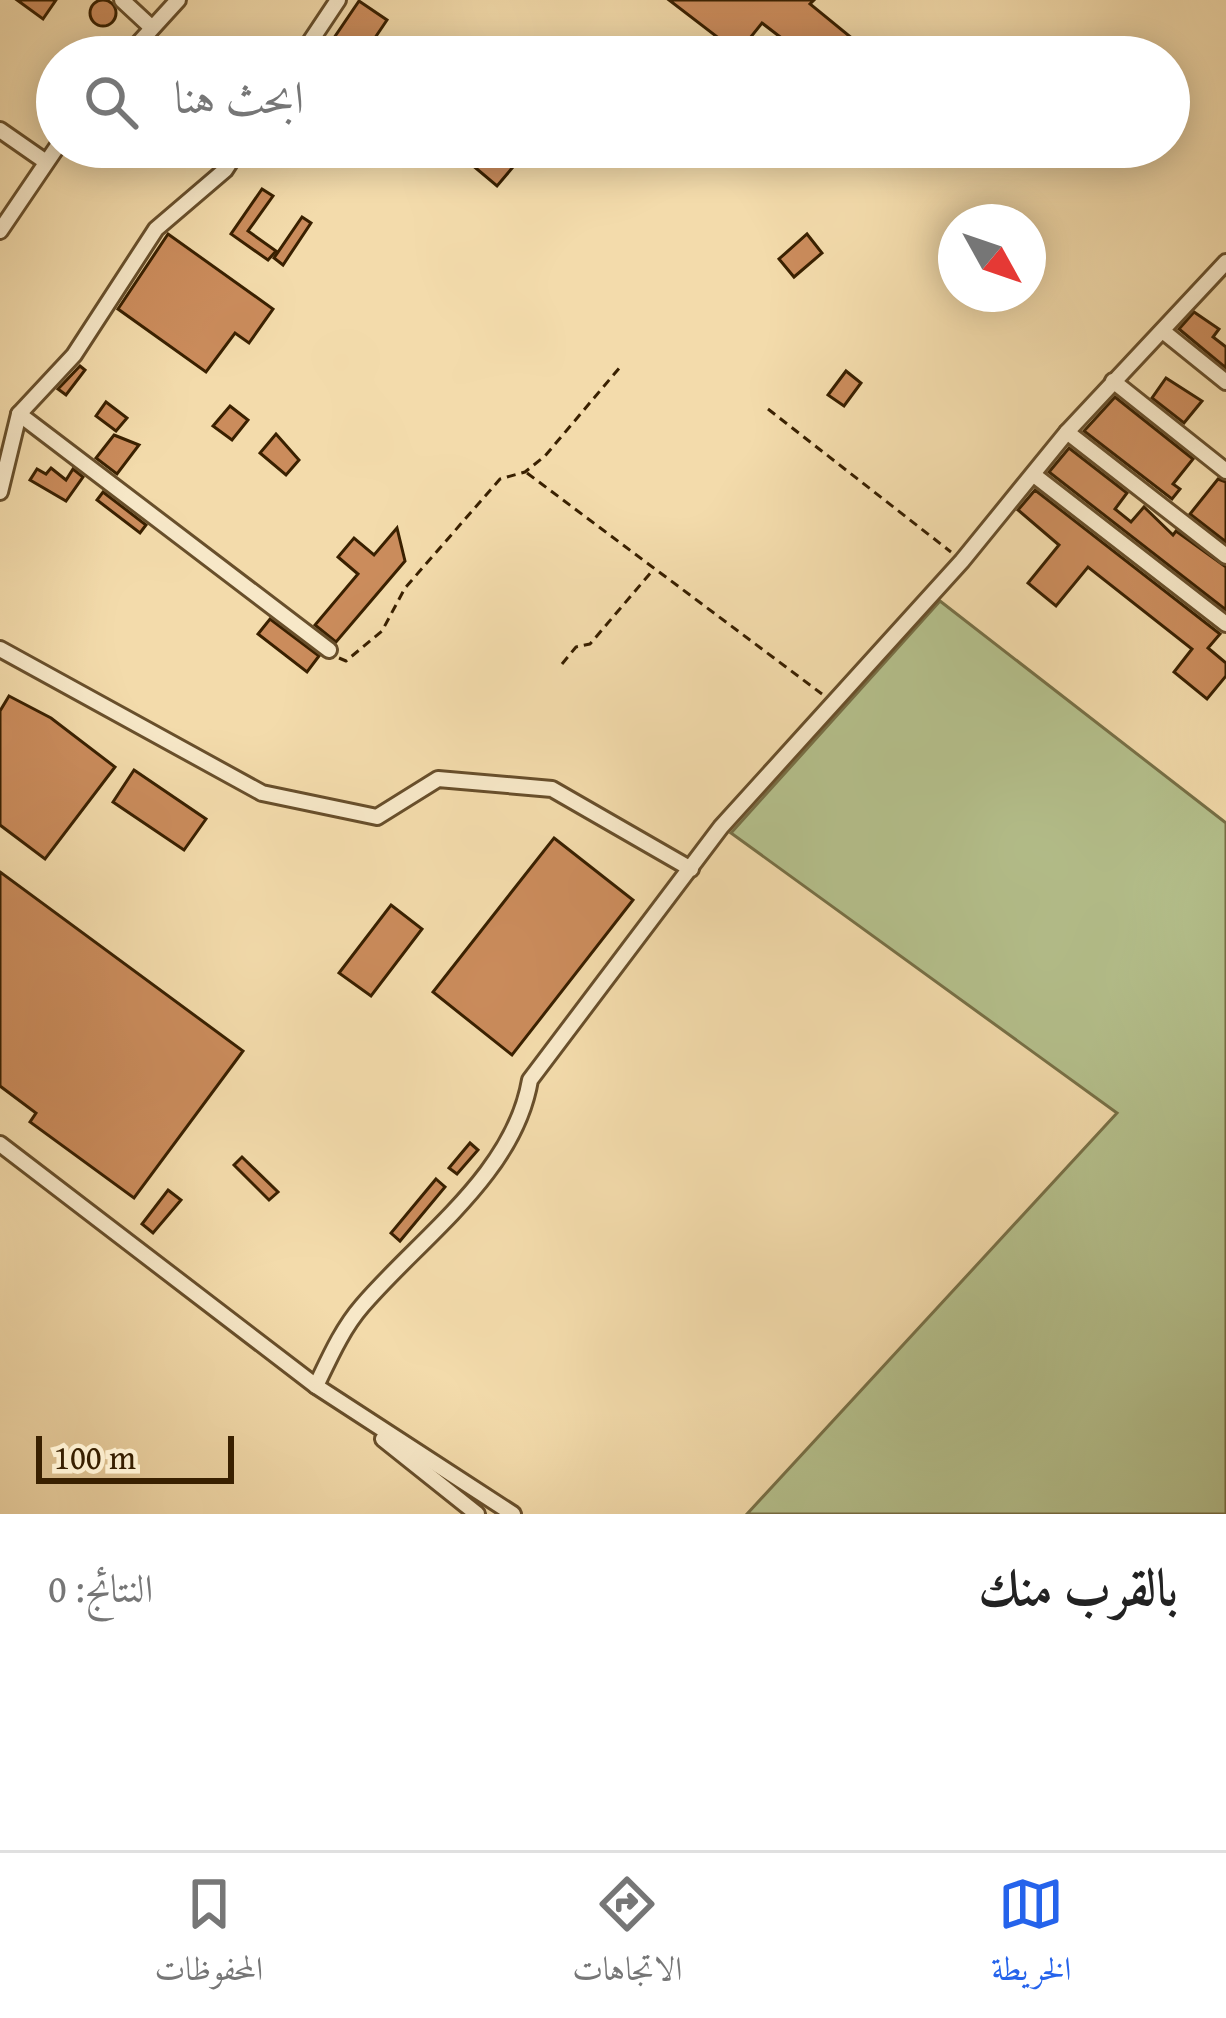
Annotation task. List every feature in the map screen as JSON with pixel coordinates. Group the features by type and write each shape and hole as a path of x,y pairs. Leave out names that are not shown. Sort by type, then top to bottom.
{"street":[{"path":"122,0 150,26"},
{"path":"142,36 178,0"},
{"path":"314,36 338,0"},
{"path":"0,130 36,155"},
{"path":"0,231 42,168"},
{"path":"0,492 20,414 74,355 156,229 226,168"},
{"path":"318,1387 359,1309 448,1217 509,1142 525,1112 530,1080 721,827 962,561 1067,432 1226,262"},
{"path":"1164,332 1226,382"},
{"path":"1113,382 1226,471"},
{"path":"20,414 329,650"},
{"path":"1067,432 1226,556"},
{"path":"1034,475 1226,624"},
{"path":"0,650 262,793 376,817 438,779 552,789 691,869"},
{"path":"0,1144 477,1514"},
{"path":"318,1387 513,1514"}],"path":[{"path":"329,650 346,661 365,649 382,632 405,588 471,511 500,479 525,472 621,366"},
{"path":"768,409 962,561"},
{"path":"525,472 834,703"},
{"path":"562,664 576,647 590,644 654,568"}],"green space":[{"path":"940,601 1226,823 1226,1514 747,1514 1117,1113 731,833"}],"building":[{"path":"17,0 56,0 43,19"},
{"path":"103,0 116,13 103,26 90,13"},
{"path":"669,0 814,0 810,4 849,36 779,36 762,23 752,36 716,36"},
{"path":"359,1 387,20 376,36 335,36"},
{"path":"476,168 512,168 497,186"},
{"path":"262,189 273,196 248,231 276,251 268,260 231,234"},
{"path":"302,217 311,223 283,265 274,258"},
{"path":"168,234 273,309 249,343 235,333 206,372 118,309"},
{"path":"807,234 822,253 794,277 779,259"},
{"path":"1194,312 1219,329 1213,337 1226,347 1226,368 1179,329"},
{"path":"80,366 85,370 66,395 58,389"},
{"path":"846,371 861,383 844,406 828,395"},
{"path":"1166,378 1202,401 1184,423 1152,398"},
{"path":"1115,397 1193,459 1173,484 1180,489 1172,499 1084,431"},
{"path":"106,402 127,418 116,431 96,416"},
{"path":"230,406 248,420 232,440 213,426"},
{"path":"276,434 299,460 286,475 260,453"},
{"path":"114,435 139,445 117,474 96,458"},
{"path":"1069,448 1127,493 1115,509 1131,522 1144,507 1173,535 1176,531 1226,567 1226,610 1049,472"},
{"path":"51,468 66,480 73,469 83,477 66,501 30,480 37,469 46,474"},
{"path":"1218,479 1226,482 1226,542 1190,514"},
{"path":"1035,490 1220,634 1208,648 1226,663 1226,676 1207,699 1174,672 1192,649 1088,567 1056,606 1028,583 1059,545 1018,510"},
{"path":"103,492 146,525 140,533 97,500"},
{"path":"397,528 405,561 336,642 315,625 358,574 338,557 354,538 374,555"},
{"path":"270,619 319,656 307,672 258,634"},
{"path":"9,696 51,718 115,767 45,859 0,825 0,711"},
{"path":"134,770 206,819 184,850 113,802"},
{"path":"554,838 633,900 512,1055 433,992"},
{"path":"0,872 243,1051 134,1198 30,1122 36,1113 0,1086"},
{"path":"391,905 422,929 371,996 339,973"},
{"path":"470,1143 478,1150 457,1174 449,1168"},
{"path":"242,1157 278,1192 269,1200 234,1165"},
{"path":"436,1179 445,1187 400,1241 391,1233"},
{"path":"168,1190 181,1200 153,1233 142,1224"}]}
